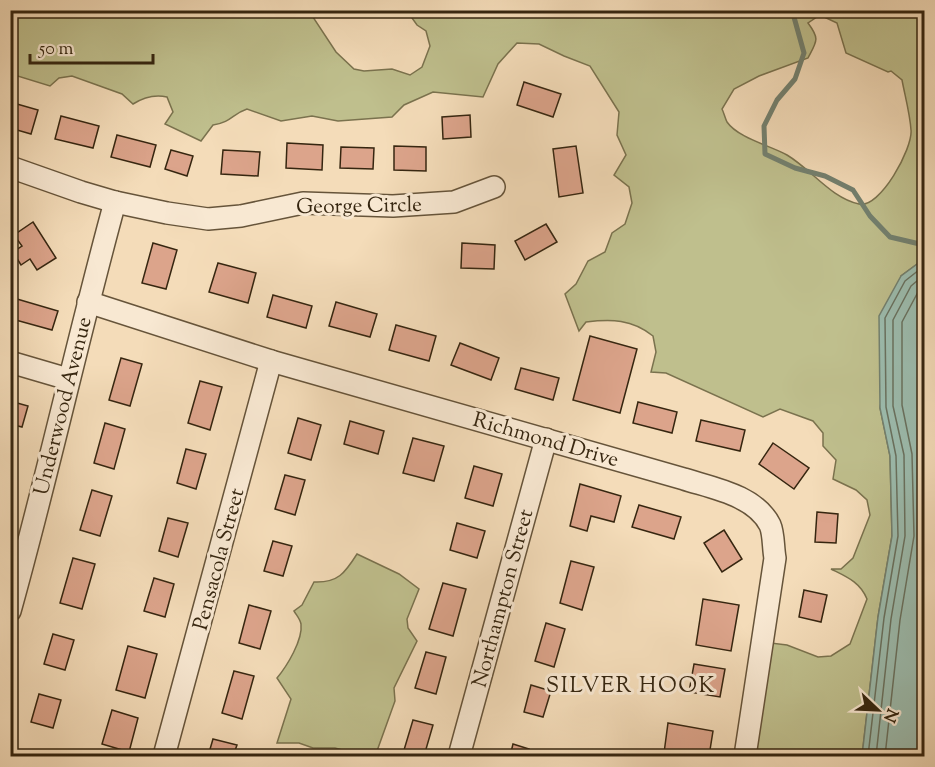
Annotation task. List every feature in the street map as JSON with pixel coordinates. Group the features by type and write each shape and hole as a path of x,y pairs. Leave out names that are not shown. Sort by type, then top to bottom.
{"street":[{"name":"George Circle","path":"10,167 81,192 115,201 167,213 208,219 241,216 303,203 393,206 454,202 494,187"},
{"name":"Underwood Avenue","path":"10,611 115,201"},
{"name":"Richmond Drive","path":"88,302 271,361 684,479 739,497 757,509 770,525 775,558 745,756"},
{"name":"Pensacola Street","path":"164,756 271,361"},
{"path":"10,362 68,379"},
{"name":"Northampton Street","path":"459,756 546,439"}],"green space":[{"path":"10,11 299,11 313,17 336,52 354,69 364,71 392,69 410,75 422,67 430,46 426,31 417,25 407,11 924,11 924,259 901,276 880,408 890,456 892,536 878,617 862,756 747,756 771,643 787,645 818,657 831,656 850,644 867,599 857,584 831,569 841,569 853,558 870,515 867,500 856,490 833,479 836,460 823,446 823,433 813,421 780,409 763,417 666,373 651,372 656,352 653,336 637,326 613,321 595,321 586,322 579,331 565,294 576,284 588,261 605,252 612,233 625,224 632,203 629,187 614,175 626,155 617,135 619,112 590,66 539,44 517,43 498,64 483,97 433,92 404,105 392,117 338,121 312,116 281,121 247,109 224,122 213,125 201,141 165,124 173,112 167,97 149,97 133,104 122,94 72,76 59,78 50,86 11,74","holes":["820,15 837,23 846,53 888,72 891,71 902,80 910,118 910,139 901,163 885,188 867,203 859,204 839,196 787,155 739,133 727,122 722,109 734,89 759,76 808,58 816,40 808,23"]},
{"path":"357,554 399,574 419,589 407,619 408,628 417,641 394,688 395,701 377,756 365,756 335,748 313,748 299,743 277,743 291,699 277,678 300,638 301,622 294,611 302,605 314,582 329,581 340,576"}],"water":[{"path":"924,259 924,756 862,756 878,617 892,536 890,456 880,408 879,316 901,276"}],"building":[{"path":"524,82 561,94 553,117 517,105"},
{"path":"10,102 38,110 31,134 10,128"},
{"path":"470,115 471,137 443,139 442,117"},
{"path":"61,116 99,126 93,148 55,139"},
{"path":"117,135 156,145 150,167 111,157"},
{"path":"287,143 323,145 322,170 286,168"},
{"path":"394,146 426,147 426,171 394,170"},
{"path":"576,146 583,193 559,197 553,149"},
{"path":"341,147 374,148 373,169 340,168"},
{"path":"171,150 193,156 187,176 165,169"},
{"path":"223,150 260,152 258,176 221,174"},
{"path":"33,222 56,258 37,270 30,259 21,265 13,252 22,246 14,235"},
{"path":"546,224 557,242 525,260 515,241"},
{"path":"153,243 177,250 166,289 142,283"},
{"path":"462,243 495,245 494,269 461,268"},
{"path":"218,263 256,273 248,303 209,292"},
{"path":"273,295 312,306 306,328 267,317"},
{"path":"17,299 58,311 52,330 12,319"},
{"path":"336,302 377,314 370,337 329,326"},
{"path":"396,325 436,336 429,361 389,350"},
{"path":"590,336 637,349 620,413 573,400"},
{"path":"460,343 499,358 491,380 451,365"},
{"path":"121,358 142,364 130,406 109,400"},
{"path":"521,368 559,378 553,400 515,389"},
{"path":"200,381 222,387 210,430 188,423"},
{"path":"10,401 28,406 22,427 10,424"},
{"path":"638,402 677,412 672,433 633,423"},
{"path":"298,418 321,425 311,460 288,453"},
{"path":"701,420 745,430 740,451 696,441"},
{"path":"350,421 384,431 378,454 344,444"},
{"path":"105,423 125,429 114,469 94,463"},
{"path":"413,438 444,446 434,481 403,473"},
{"path":"773,443 809,468 794,489 759,464"},
{"path":"186,449 206,454 196,489 177,483"},
{"path":"474,466 502,474 493,506 465,498"},
{"path":"285,475 305,480 295,515 275,509"},
{"path":"580,484 621,496 614,522 591,516 587,531 570,526"},
{"path":"92,490 112,496 100,536 80,530"},
{"path":"639,505 681,517 674,539 632,527"},
{"path":"817,512 838,514 836,543 815,542"},
{"path":"168,518 188,523 178,557 159,551"},
{"path":"457,523 485,531 477,558 450,550"},
{"path":"724,530 742,559 722,572 704,543"},
{"path":"273,541 292,546 283,576 264,571"},
{"path":"73,558 95,564 82,609 60,603"},
{"path":"571,561 594,567 582,610 560,603"},
{"path":"154,578 174,584 165,617 144,611"},
{"path":"443,583 466,589 453,636 429,629"},
{"path":"804,590 827,595 821,622 799,617"},
{"path":"703,599 739,605 731,651 696,645"},
{"path":"249,605 271,611 260,649 239,643"},
{"path":"546,623 565,629 554,667 535,661"},
{"path":"53,634 74,640 65,670 44,664"},
{"path":"128,646 157,654 145,698 116,690"},
{"path":"426,652 446,657 436,694 415,688"},
{"path":"694,664 725,669 720,697 689,692"},
{"path":"234,671 254,676 242,719 222,713"},
{"path":"531,685 551,691 543,717 524,712"},
{"path":"39,694 61,700 53,728 31,722"},
{"path":"112,710 138,718 129,752 102,744"},
{"path":"413,720 433,725 424,756 404,750"},
{"path":"668,723 713,731 709,756 664,753"},
{"path":"213,739 237,745 233,756 208,756"},
{"path":"513,744 529,749 527,756 510,756"}],"waterway":[{"path":"792,10 804,53 795,79 777,100 764,126 765,154 795,168 825,176 853,190 870,216 890,237 924,245"}],"district":[{"name":"SILVER HOOK","path":"631,684"}]}
